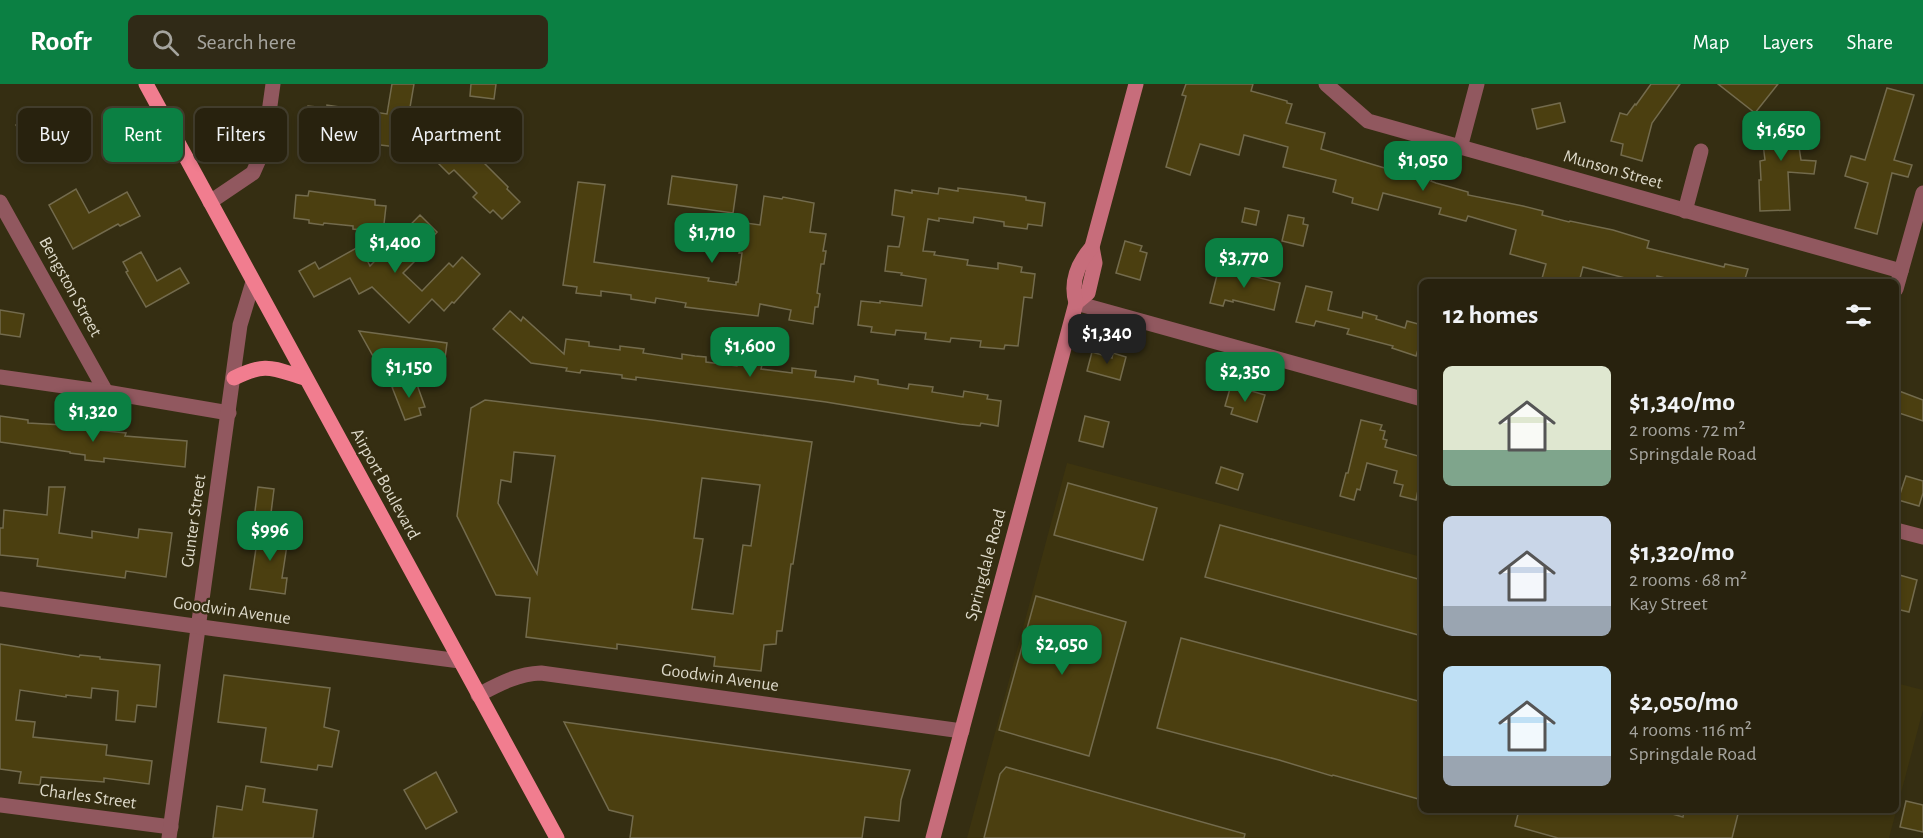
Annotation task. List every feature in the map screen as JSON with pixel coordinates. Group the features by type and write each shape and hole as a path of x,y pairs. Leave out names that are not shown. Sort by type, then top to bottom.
{"main road":[{"name":"Airport Boulevard","path":"146,84 557,838"},
{"name":"Springdale Road","path":"933,838 1076,303 1072,290 1081,259 1092,247 1136,84"},
{"path":"234,378 253,369 266,367 305,378"}],"street":[{"path":"210,202 253,173 264,148 273,84"},
{"name":"Munson Street","path":"1326,84 1368,121 1901,271"},
{"path":"1460,148 1477,84"},
{"path":"1685,211 1701,151"},
{"path":"1899,279 1923,193"},
{"name":"Bengston Street","path":"0,202 106,392"},
{"name":"Gunter Street","path":"170,833 240,325 253,282"},
{"path":"1076,303 1419,398"},
{"path":"0,377 229,413"},
{"path":"1899,531 1923,537"},
{"name":"Goodwin Avenue","path":"0,599 460,661"},
{"name":"Goodwin Avenue","path":"478,695 525,674 541,673 962,731"},
{"name":"Charles Street","path":"0,805 170,833"}],"shaded area":[{"path":"1067,463 1419,556 1419,813 1896,813 1889,838 967,838"},
{"path":"1899,684 1923,690 1923,710 1899,800"}],"building":[{"path":"392,84 414,84 410,108 391,108 391,146 379,145 379,113 387,114"},
{"path":"471,84 496,84 494,99 470,96"},
{"path":"1186,84 1253,84 1251,91 1292,104 1286,123 1325,133 1321,149 1408,175 1432,179 1431,181 1436,183 1468,192 1468,195 1543,211 1542,215 1569,222 1613,230 1649,241 1647,248 1724,267 1725,264 1748,269 1745,279 1669,279 1657,276 1656,279 1629,279 1583,267 1580,279 1542,279 1546,264 1510,254 1516,230 1468,216 1466,221 1439,214 1441,208 1383,193 1378,210 1352,203 1353,198 1333,192 1336,180 1283,167 1288,147 1244,135 1239,155 1200,144 1190,175 1166,167 1186,96 1182,95"},
{"path":"1651,84 1680,84 1652,123 1642,161 1621,155 1623,144 1611,141 1620,113 1627,115"},
{"path":"1718,84 1778,84 1755,113"},
{"path":"1887,88 1914,95 1894,160 1912,165 1908,177 1892,173 1877,234 1855,228 1868,183 1845,176 1851,156 1865,160"},
{"path":"1560,103 1565,122 1537,129 1532,109"},
{"path":"327,105 347,108 327,108"},
{"path":"1796,117 1796,119 1803,118 1805,133 1797,134 1801,160 1816,161 1814,174 1788,172 1790,210 1760,211 1760,161 1765,160 1760,120"},
{"path":"437,162 483,162 520,202 502,219 493,210 490,213 473,197 477,193 454,170 449,174"},
{"path":"672,176 737,185 733,213 668,204"},
{"path":"578,182 605,185 594,262 709,278 708,281 736,285 742,253 739,253 746,223 760,225 764,196 814,203 810,232 826,234 823,251 826,251 824,264 821,264 817,293 820,294 818,307 815,307 813,324 789,320 791,310 760,304 758,316 685,307 686,303 656,298 655,303 631,299 631,295 601,291 601,296 576,293 577,287 563,285"},
{"path":"939,188 1013,195 1045,203 1042,226 1028,224 1027,229 1004,226 1004,222 974,217 973,223 939,218 939,221 928,219 923,251 968,260 967,265 998,269 998,263 1022,267 1021,272 1035,274 1032,298 1024,297 1018,346 1005,345 1004,349 980,347 981,341 951,338 950,342 925,339 926,333 896,330 895,335 871,332 872,327 858,325 861,301 922,306 926,279 885,271 888,246 899,247 904,217 892,215 895,190 938,194"},
{"path":"76,189 89,213 127,192 140,216 120,226 118,224 73,249 49,205"},
{"path":"309,191 375,200 375,205 386,206 383,233 353,229 353,226 309,223 309,220 294,218 296,195 308,196"},
{"path":"1245,208 1259,211 1256,225 1242,222"},
{"path":"420,215 437,232 428,242 431,245 403,273 422,291 449,263 453,267 462,257 480,274 444,311 432,299 409,323 372,287 359,294 350,278 314,297 299,271 315,262 319,269 360,246 370,266"},
{"path":"1288,215 1304,218 1303,224 1308,225 1303,246 1282,241"},
{"path":"1125,241 1142,246 1140,251 1147,253 1140,280 1116,273"},
{"path":"141,252 157,281 180,268 189,283 146,307 126,272 128,271 123,262"},
{"path":"1220,263 1241,269 1240,273 1280,283 1274,310 1233,300 1233,302 1225,300 1223,306 1210,303"},
{"path":"1306,286 1332,292 1328,310 1362,318 1363,312 1377,316 1376,319 1405,328 1407,321 1419,324 1419,346 1416,356 1392,348 1393,346 1347,334 1349,329 1316,321 1314,326 1296,322"},
{"path":"0,310 24,314 20,337 0,334"},
{"path":"510,311 521,321 523,317 564,354 566,339 589,342 589,346 620,350 620,346 644,349 643,353 682,359 682,354 706,357 706,362 737,366 738,361 762,365 761,369 792,373 792,368 816,371 815,377 854,382 855,376 878,380 878,384 908,389 909,384 933,387 932,392 963,397 964,391 988,395 987,399 1001,401 998,426 981,423 980,426 960,424 826,402 636,377 636,380 622,378 622,375 581,370 580,373 566,371 567,368 531,363 493,329"},
{"path":"359,331 447,343 444,366 373,356"},
{"path":"1092,352 1112,358 1113,353 1126,357 1120,380 1087,371"},
{"path":"415,379 425,407 419,408 421,415 405,420 392,387"},
{"path":"1231,385 1265,395 1257,422 1231,414 1233,408 1225,406"},
{"path":"1899,391 1923,400 1923,421 1899,413"},
{"path":"485,400 812,442 782,631 777,631 776,644 764,645 761,671 714,666 715,657 617,644 617,649 526,637 530,598 496,595 457,516 471,408","holes":["514,452 555,456 537,574 498,503 501,480 511,482","702,478 760,485 751,546 743,545 733,614 692,609 703,539 694,538"]},
{"path":"0,416 28,420 28,423 82,426 88,429 126,433 125,436 187,441 185,467 104,458 104,462 85,460 85,455 0,442"},
{"path":"1085,416 1109,422 1103,447 1079,441"},
{"path":"1361,420 1382,425 1380,430 1385,431 1383,439 1387,440 1385,447 1419,456 1419,490 1416,500 1400,496 1403,485 1394,483 1397,471 1367,463 1360,490 1357,489 1354,500 1340,496 1346,473 1348,473"},
{"path":"1221,467 1243,474 1238,490 1216,483"},
{"path":"1906,476 1923,481 1923,493 1919,506 1899,500"},
{"path":"1068,483 1157,508 1143,560 1054,535"},
{"path":"49,487 65,487 59,533 92,538 92,531 138,538 139,529 172,533 166,577 126,571 125,578 37,566 38,559 0,555 0,528 3,528 4,510 47,515"},
{"path":"258,487 274,489 270,521 254,519"},
{"path":"1220,525 1419,579 1419,635 1205,577"},
{"path":"259,528 289,532 282,578 287,578 285,594 250,589"},
{"path":"1899,575 1917,580 1909,612 1899,610"},
{"path":"1036,596 1126,622 1089,756 999,730"},
{"path":"1181,638 1419,701 1419,799 1279,760 1157,728"},
{"path":"0,644 79,657 80,655 160,665 156,707 137,705 135,722 116,720 118,691 92,688 91,698 66,695 66,697 20,690 16,720 35,722 33,737 107,745 106,755 152,761 149,784 104,778 104,782 41,777 40,785 19,783 21,772 0,769"},
{"path":"224,675 330,688 324,727 339,731 332,767 318,765 317,770 261,762 266,728 218,722"},
{"path":"564,722 910,770 901,800 899,821 865,817 862,838 630,838 633,816 609,810"},
{"path":"1006,767 1245,834 1244,838 984,838 1000,774"},
{"path":"436,772 457,812 426,829 404,790"},
{"path":"246,786 265,789 263,802 317,810 313,838 213,838 217,806 242,810"},
{"path":"1906,801 1923,805 1923,832 1900,827"},
{"path":"1518,813 1669,813 1683,817 1684,813 1738,813 1732,838 1558,838 1515,826"}]}
